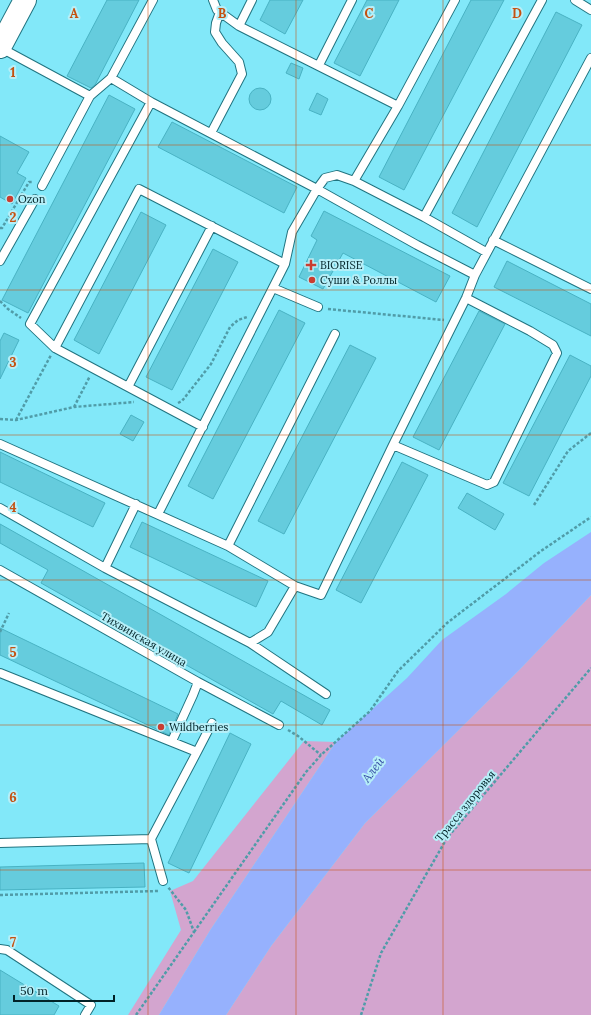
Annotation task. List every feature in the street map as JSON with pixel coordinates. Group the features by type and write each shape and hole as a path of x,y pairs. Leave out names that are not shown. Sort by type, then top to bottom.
{"main road":[{"path":"0,47 25,0"}],"lane":[{"path":"44,184 90,96 110,78 153,0"},
{"path":"213,0 216,10 239,26 398,106"},
{"path":"239,26 252,0"},
{"path":"319,65 352,0"},
{"path":"354,181 398,106 455,0"},
{"path":"424,217 542,0"},
{"path":"575,0 591,10"},
{"path":"211,133 242,74 239,62 222,43 215,32 216,23 220,12"},
{"path":"0,47 90,96"},
{"path":"0,444 228,546 295,586 321,595 466,298 486,252 591,58"},
{"path":"110,78 151,102 317,189 417,245 475,275"},
{"path":"151,102 30,324 55,348 203,427"},
{"path":"158,514 285,264 292,232 325,178 336,175 354,181 424,217 486,252"},
{"path":"55,348 139,188 285,264"},
{"path":"0,261 35,199"},
{"path":"128,387 212,226"},
{"path":"493,240 591,289"},
{"path":"273,288 318,307"},
{"path":"393,445 487,485 494,482 557,353 552,345 530,331 466,298"},
{"path":"228,546 335,334"},
{"path":"105,568 136,504"},
{"path":"0,508 105,568 250,643 326,694"},
{"name":"Тихвинская улица","path":"0,570 198,682 279,725"},
{"path":"250,643 268,632 295,586"},
{"path":"0,673 197,752"},
{"path":"172,741 198,682"},
{"path":"163,881 151,839 212,723"},
{"path":"0,843 151,839"},
{"path":"0,949 7,950 91,1005 85,1015"}],"path":[{"path":"0,228 2,228 29,182 44,184"},
{"path":"0,301 8,309 30,324"},
{"path":"318,307 454,322"},
{"path":"167,408 182,401 211,364 230,327 238,320 260,313"},
{"path":"16,420 55,348"},
{"path":"74,407 94,369"},
{"path":"0,419 16,420 74,407 153,401"},
{"path":"534,505 568,451 591,433"},
{"path":"136,1015 306,772 321,755 370,711 398,671 447,623 541,551 591,517"},
{"path":"0,632 9,613"},
{"name":"Трасса здоровья","path":"361,1015 381,953 447,838 591,668"},
{"path":"279,725 298,736 321,755"},
{"path":"163,881 186,910 194,932"},
{"path":"0,895 171,891"}],"shaded area":[{"path":"591,595 591,1015 226,1015 271,946 365,823 521,668"},
{"path":"304,741 336,742 211,929 159,1015 128,1015 181,930 170,891 193,881"}],"water":[{"name":"Алей","path":"591,532 591,595 521,668 365,823 271,946 226,1015 159,1015 211,929 336,742 407,678 442,640 506,594 544,563"}],"building":[{"path":"107,0 139,0 95,85 91,88 67,76"},
{"path":"270,0 303,0 285,34 260,20"},
{"path":"367,0 399,0 360,76 334,63"},
{"path":"471,0 504,0 404,190 379,177"},
{"path":"556,12 582,25 477,227 452,213"},
{"path":"291,63 303,68 299,79 286,73"},
{"path":"260,88 268,91 271,99 268,107 260,110 252,107 249,99 252,91"},
{"path":"317,93 328,99 321,115 309,110"},
{"path":"109,95 135,109 28,313 2,300"},
{"path":"172,122 297,187 284,213 158,147"},
{"path":"0,136 29,152 17,173 26,178 12,204 0,197"},
{"path":"324,211 450,276 436,302 343,253 323,289 299,277 317,240 311,236"},
{"path":"141,212 166,225 99,354 74,340"},
{"path":"213,249 238,262 172,390 146,377"},
{"path":"507,261 591,304 591,336 494,287"},
{"path":"279,310 305,323 213,499 188,486"},
{"path":"479,311 505,324 439,450 413,437"},
{"path":"4,333 19,340 0,379 0,341"},
{"path":"350,345 376,358 284,534 258,521"},
{"path":"570,355 591,366 591,376 529,496 503,483"},
{"path":"131,415 144,422 133,441 120,434"},
{"path":"0,452 105,503 93,527 0,482"},
{"path":"402,462 428,475 361,603 336,590"},
{"path":"467,493 504,514 495,530 458,508"},
{"path":"142,522 268,581 256,607 130,547"},
{"path":"0,524 330,710 322,725 281,701 273,714 41,583 48,570 0,543"},
{"path":"0,628 178,714 169,735 0,655"},
{"path":"230,733 251,744 189,873 168,863"},
{"path":"144,863 145,887 0,890 0,867"},
{"path":"0,970 59,1006 54,1015 0,1015"}],"place":[{"name":"Ozon","path":"10,199"},
{"name":"BIORISE","path":"311,265"},
{"name":"Суши & Роллы","path":"312,280"},
{"name":"Wildberries","path":"161,727"}]}
